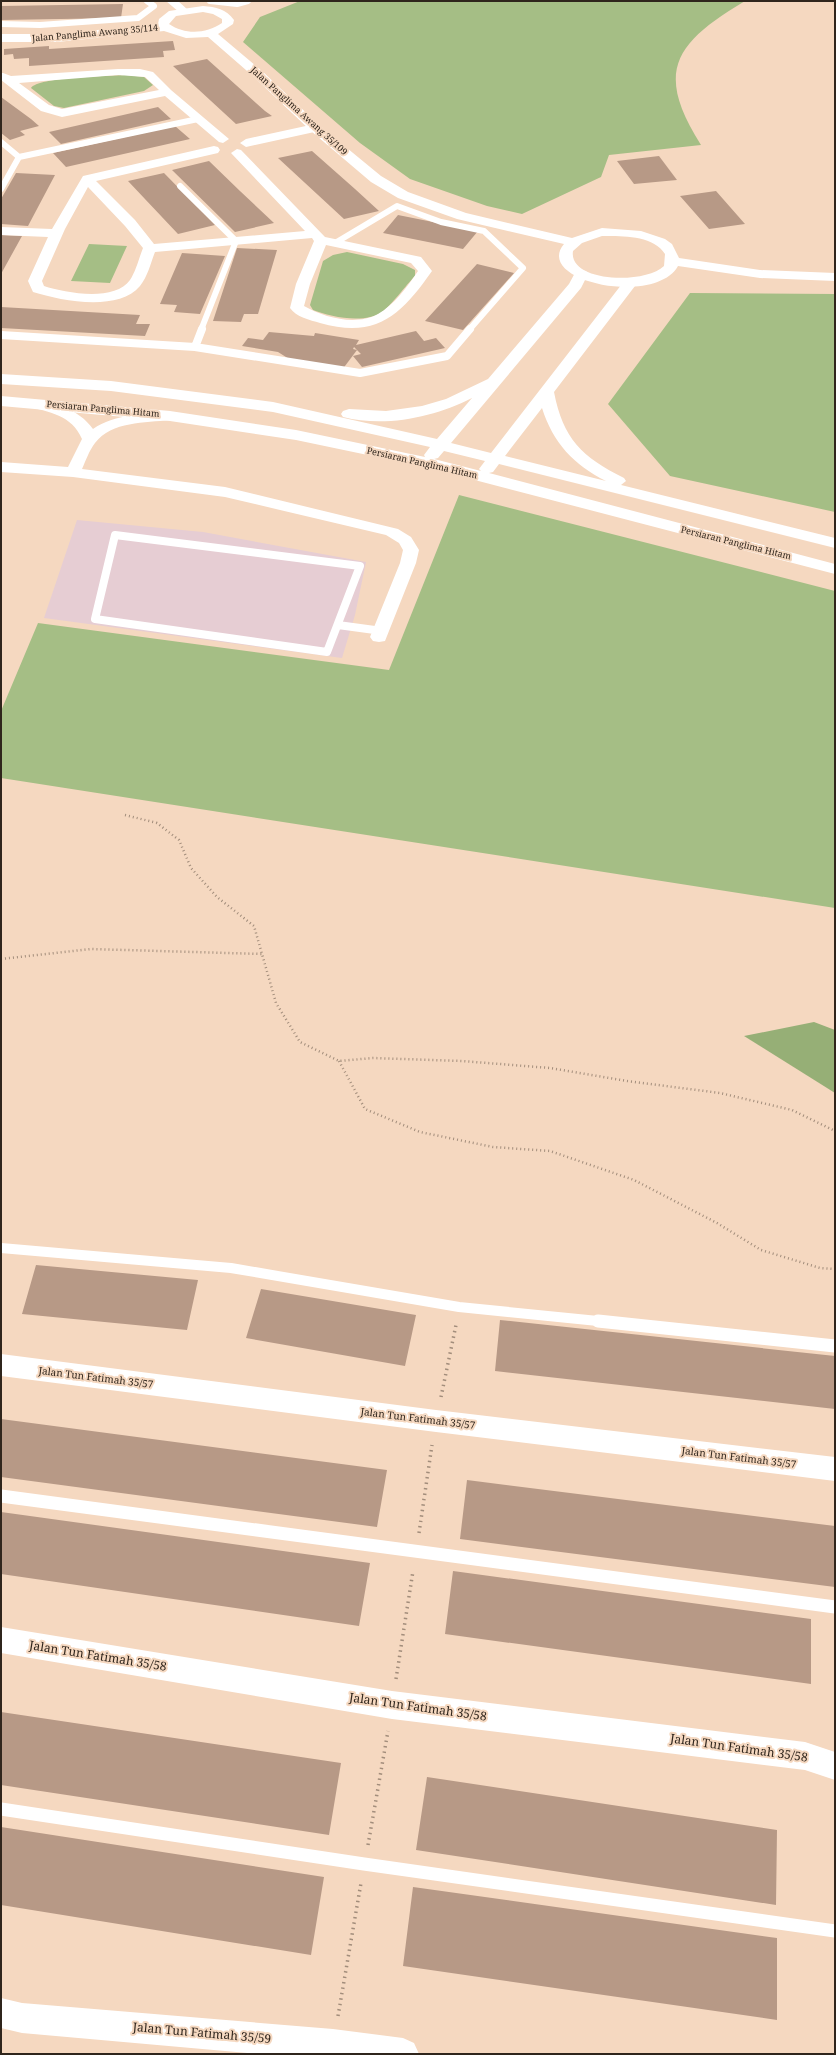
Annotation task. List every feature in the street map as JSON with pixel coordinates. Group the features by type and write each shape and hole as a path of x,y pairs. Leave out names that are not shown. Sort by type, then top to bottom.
{"main road":[{"path":"203,9 220,12 226,16 228,20 227,24 223,28 210,33 185,34 175,32 165,27 163,21 167,16 182,10 203,9"},
{"name":"Jalan Panglima Awang 35/114","path":"1,38 57,38 165,27"},
{"name":"Jalan Panglima Awang 35/109","path":"210,33 258,74 315,128 376,179 403,196 462,216 574,242"},
{"path":"602,232 638,234 654,239 665,245 672,253 673,261 669,269 660,276 647,280 630,283 601,281 581,274 570,266 565,258 566,249 574,242 586,236 602,232"},
{"path":"673,261 760,274 835,277"},
{"path":"426,462 576,285 581,274"},
{"path":"481,476 630,283"},
{"path":"1,379 111,386 273,407 368,416 406,415 447,404 496,379"},
{"path":"546,392 550,413 559,435 572,453 601,473 656,498"},
{"name":"Persiaran Panglima Hitam","path":"1,401 28,402 170,416 296,435 426,462 835,569"},
{"path":"273,407 656,498 835,543"}],"street":[{"path":"171,1 182,10"},
{"path":"4,79 118,72 140,72 149,74 167,92 223,139"},
{"path":"4,79 45,108 62,113 167,92"},
{"path":"214,150 213,145 223,139 239,140 246,143 315,128"},
{"path":"150,248 135,283 122,294 102,297 51,294 38,289 35,281 70,205 87,179 214,150 227,154 237,153 245,150 247,145 246,143"},
{"path":"237,153 318,237"},
{"path":"87,179 130,223 150,248"},
{"path":"70,205 78,200 88,199 111,204"},
{"path":"1,231 56,233"},
{"path":"150,248 236,240 318,237 335,243 416,260 425,271 385,316 376,321 358,323 332,322 309,316 297,308 318,237"},
{"path":"28,402 65,413 80,420 86,428 90,439"},
{"path":"73,472 90,439 119,422 170,416"},
{"path":"1,467 73,472 225,492 392,532 405,540 411,550 408,563 380,634"},
{"name":"Jalan Tun Fatimah 35/57","path":"1,1365 436,1421 835,1469"},
{"name":"Jalan Tun Fatimah 35/58","path":"1,1640 392,1705 805,1756 835,1766"},
{"name":"Jalan Tun Fatimah 35/59","path":"1,2013 22,2018 333,2045 403,2054"}],"lane":[{"path":"1,24 40,25 138,18 154,6 147,1"},
{"path":"210,1 237,4 248,1"},
{"path":"1,189 19,157 198,119"},
{"path":"1,142 19,157"},
{"path":"180,186 236,240 195,348"},
{"path":"1,335 195,348 360,374 448,356 523,268 484,231 441,222 397,206 335,243"},
{"path":"115,535 360,566 338,625 328,652 95,619 115,535"},
{"path":"338,625 380,634"},
{"path":"1,1248 232,1268 459,1307 835,1346"},
{"path":"1,1496 835,1607"},
{"path":"1,1809 364,1864 835,1931"}],"path":[{"path":"125,815 157,823 179,840 191,868 217,897 254,926 276,1002 300,1042 339,1061 373,1058 462,1061 550,1068 627,1081 720,1093 792,1110 835,1131"},
{"path":"1,959 92,949 262,954"},
{"path":"339,1061 365,1109 420,1132 493,1147 550,1152 634,1180 717,1223 761,1250 820,1268 835,1269"},
{"path":"392,1705 436,1421 459,1307"}],"shaded area":[{"path":"77,520 203,532 366,562 355,615 342,658 44,618"}],"green space":[{"path":"300,1 745,1 721,16 702,31 688,46 679,61 676,78 678,97 687,119 701,145 609,155 601,177 522,214 487,206 410,179 360,143 243,42 260,17"},
{"path":"126,75 144,77 153,85 144,91 64,108 54,106 31,88 36,84 60,79"},
{"path":"89,244 127,246 110,283 71,281"},
{"path":"347,252 403,264 415,270 415,276 390,305 375,316 366,318 348,318 329,315 313,310 310,305 323,261 333,255"},
{"path":"690,293 835,294 835,512 670,476 608,404"},
{"path":"459,495 835,591 835,908 1,778 1,711 38,623 389,670"},
{"path":"814,1022 835,1030 835,1093 744,1036"}],"building":[{"path":"123,4 121,18 1,20 1,6"},
{"path":"173,41 175,50 163,51 164,57 29,66 29,58 14,59 13,54 4,55 4,49 49,46 49,49"},
{"path":"207,59 272,116 236,124 173,66"},
{"path":"1,97 39,126 20,131 25,135 10,140 1,133"},
{"path":"158,107 171,119 61,144 49,132"},
{"path":"175,126 190,139 66,167 53,153"},
{"path":"312,151 379,211 344,219 278,158"},
{"path":"659,156 677,180 634,184 617,161"},
{"path":"209,161 274,223 235,232 172,170"},
{"path":"16,173 55,175 28,226 1,224 1,199"},
{"path":"164,173 215,225 178,234 128,181"},
{"path":"716,191 745,224 709,229 680,196"},
{"path":"398,215 478,231 463,249 383,233"},
{"path":"1,235 22,236 1,274"},
{"path":"237,248 277,250 258,314 244,314 241,322 213,321"},
{"path":"182,253 225,256 200,314 174,312 177,305 160,304"},
{"path":"477,264 514,273 463,330 425,321"},
{"path":"1,307 140,315 136,324 150,324 145,336 1,328"},
{"path":"416,331 424,341 436,338 445,348 362,367 353,356 361,354 357,350 342,370 294,362 278,352 242,346 248,338 263,340 269,332 314,336 315,333 359,340 356,345"},
{"path":"36,1265 198,1280 187,1330 22,1314"},
{"path":"261,1289 416,1315 405,1366 246,1338"},
{"path":"500,1320 835,1356 835,1409 495,1371"},
{"path":"1,1419 387,1470 377,1527 1,1477"},
{"path":"467,1480 835,1526 835,1587 460,1539"},
{"path":"1,1512 370,1563 359,1626 1,1574"},
{"path":"453,1571 811,1619 811,1684 445,1634"},
{"path":"1,1712 341,1763 329,1835 1,1785"},
{"path":"427,1777 777,1830 776,1905 416,1850"},
{"path":"1,1827 324,1877 311,1955 1,1905"},
{"path":"413,1887 777,1938 777,2020 403,1966"}]}
